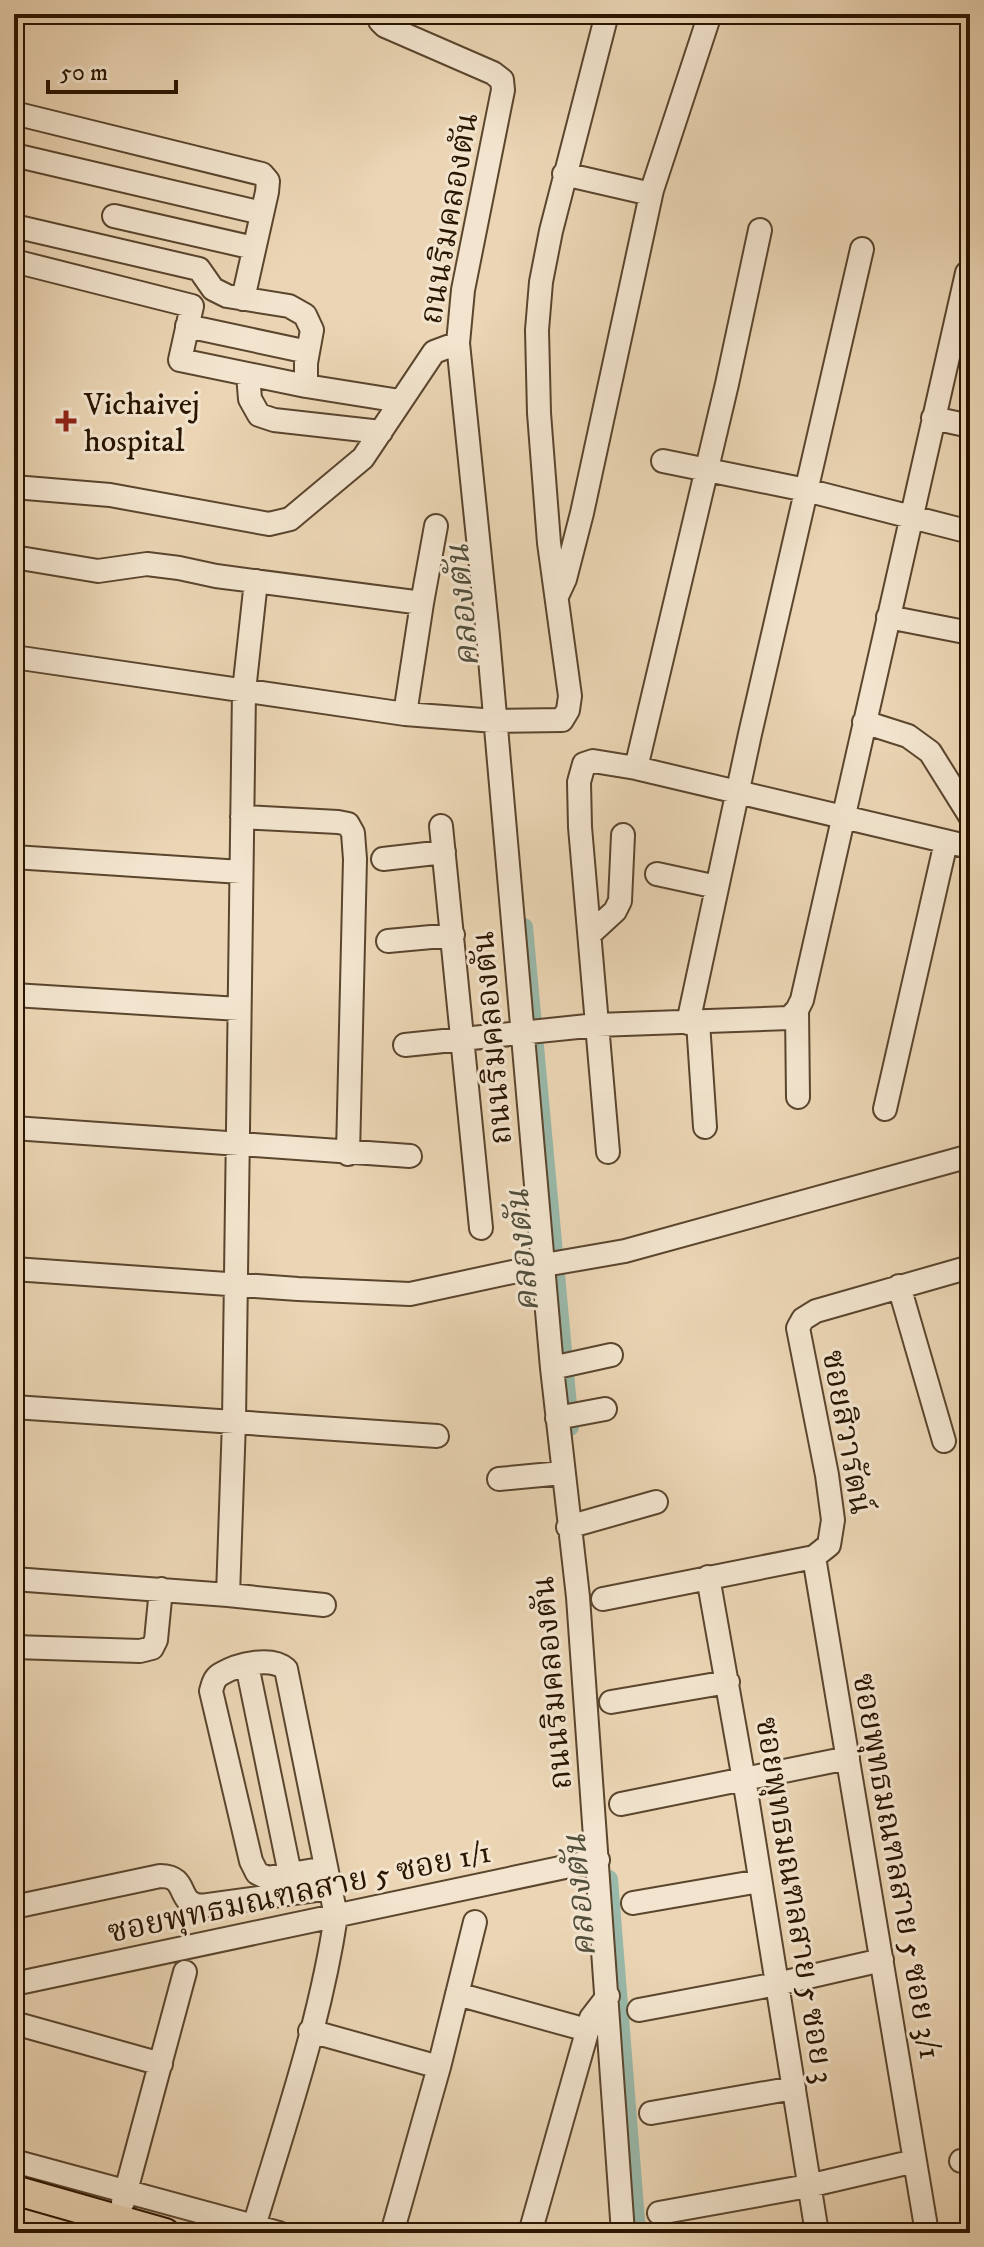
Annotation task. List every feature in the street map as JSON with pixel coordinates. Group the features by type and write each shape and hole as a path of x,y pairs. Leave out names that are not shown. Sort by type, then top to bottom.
{"main road":[{"path":"14,2190 165,2233"}],"street":[{"name":"ถนนริมคลองตัน","path":"379,14 385,26 493,73 502,80 503,90 463,290 458,343 554,1263 567,1415 562,1473 577,1524 578,1597 623,2233"},
{"path":"14,657 405,714 499,721 562,720 568,710 570,696 556,599 539,413 537,330 541,282 564,174 607,14"},
{"path":"556,599 565,579 582,513 651,194 710,14"},
{"path":"14,113 262,174 268,181 243,299"},
{"path":"14,155 262,213"},
{"path":"564,174 651,194"},
{"path":"107,248 122,180"},
{"path":"114,216 254,248"},
{"path":"14,226 199,269 213,289 243,299 289,306 305,315 312,330 306,386"},
{"path":"636,768 760,230"},
{"path":"705,1127 693,1022 717,887 862,249"},
{"path":"14,261 308,352"},
{"path":"199,269 180,360 306,386 400,401"},
{"path":"405,1045 597,1025 789,1018 797,1010 802,1000 933,418 963,321 967,273"},
{"path":"14,487 110,495 269,524 290,519 363,458 434,352 458,343"},
{"path":"248,374 250,399 259,415 274,420 381,432"},
{"path":"933,418 970,426"},
{"path":"663,461 806,490 970,532"},
{"path":"405,714 436,526"},
{"path":"14,557 98,571 147,564 422,603"},
{"path":"228,1595 234,1421 244,691 256,581"},
{"path":"888,617 970,633"},
{"path":"864,722 908,736 930,752 970,816"},
{"path":"608,1152 580,827 579,782 584,764 593,761 636,768 970,847"},
{"path":"242,817 338,822 348,824 353,833 355,859 348,1154"},
{"path":"441,826 481,1228"},
{"path":"590,934 615,911 620,901 623,835"},
{"path":"885,1109 946,842"},
{"path":"383,859 444,852"},
{"path":"14,857 241,872"},
{"path":"657,874 717,887"},
{"path":"388,941 453,935"},
{"path":"14,995 239,1009"},
{"path":"797,1010 798,1097"},
{"path":"14,1128 410,1156"},
{"path":"14,1269 410,1294 640,1247 970,1156"},
{"name":"ซอยสิวารัตน์","path":"814,1557 829,1545 833,1520 798,1328 803,1319 816,1311 970,1267"},
{"path":"899,1286 944,1441"},
{"path":"562,1366 611,1355"},
{"path":"14,1407 437,1436"},
{"path":"567,1415 605,1409"},
{"path":"499,1479 562,1473"},
{"path":"577,1524 656,1502"},
{"path":"603,1599 814,1557"},
{"name":"ซอยพุทธมณฑลสาย 5 ซอย 3/1","path":"814,1557 927,2233"},
{"name":"ซอยพุทธมณฑลสาย 5 ซอย 3","path":"708,1577 745,1780 817,2233"},
{"path":"14,1579 324,1605"},
{"path":"14,1647 140,1651 152,1648 156,1640 161,1589"},
{"path":"253,2229 330,1958 336,1916 286,1669 279,1662 270,1661 221,1674 213,1681 211,1691 251,1861 257,1873 267,1878 290,1874 328,1878"},
{"path":"247,1665 290,1874"},
{"path":"611,1702 728,1682"},
{"path":"621,1804 848,1758"},
{"name":"ซอยพุทธมณฑลสาย 5 ซอย 1/1","path":"14,1984 598,1860"},
{"path":"14,1907 160,1876 170,1876 179,1881 186,1899 192,1905 201,1906 328,1878"},
{"path":"633,1903 760,1881"},
{"path":"392,2233 439,2067 475,1922"},
{"path":"639,2010 882,1960"},
{"path":"118,2220 185,1972"},
{"path":"457,1994 587,2030"},
{"path":"530,2233 587,2030 591,2018 608,1996"},
{"path":"14,2023 161,2064"},
{"path":"310,2031 439,2067"},
{"path":"651,2113 794,2088"},
{"path":"14,2161 253,2229 279,2233"},
{"path":"659,2213 808,2186 915,2161"}],"waterway":[{"name":"คลองตัน","path":"524,927 570,1427"},
{"name":"คลองตัน","path":"609,1879 637,2233"}],"place":[{"name":"Vichaivej hospital","path":"66,421"}]}
